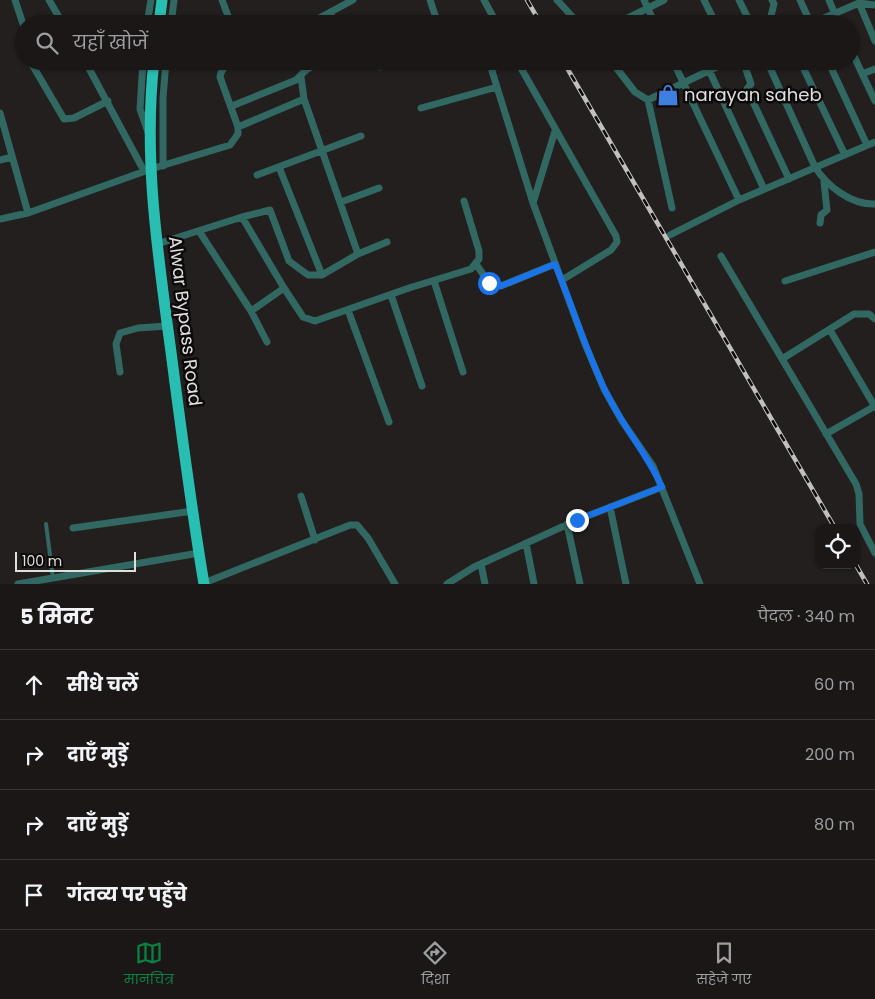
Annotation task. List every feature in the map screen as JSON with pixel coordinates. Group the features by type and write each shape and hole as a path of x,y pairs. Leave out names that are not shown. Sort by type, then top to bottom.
{"highway":[{"path":"160,15 162,0"},
{"name":"Alwar Bypass Road","path":"153,70 147,170 204,584"}],"street":[{"path":"15,0 20,15"},
{"path":"49,0 58,15"},
{"path":"148,15 151,0"},
{"path":"172,15 174,0"},
{"path":"222,0 228,15"},
{"path":"324,15 353,0"},
{"path":"430,0 435,15"},
{"path":"484,0 492,15"},
{"path":"556,0 570,15"},
{"path":"644,0 652,15"},
{"path":"634,15 664,0"},
{"path":"704,0 712,15"},
{"path":"739,0 746,15"},
{"path":"771,15 774,4 772,0"},
{"path":"800,0 807,15"},
{"path":"829,0 834,13"},
{"path":"830,15 863,2 875,5"},
{"path":"863,2 875,40"},
{"path":"862,74 875,68"},
{"path":"35,70 64,119 74,118 108,101"},
{"path":"90,70 147,170"},
{"path":"142,70 140,109 150,139"},
{"path":"163,166 163,98 165,70"},
{"path":"0,219 28,212 147,170 230,145 238,134 238,126 220,77 222,70"},
{"path":"232,106 301,77 306,70"},
{"path":"492,70 533,203 604,389 622,421 649,459 700,584"},
{"path":"522,70 612,228 618,242 611,250 562,280"},
{"path":"618,70 634,92 648,100 672,208"},
{"path":"677,70 739,200"},
{"path":"648,100 684,84 709,70 764,189"},
{"path":"746,70 751,84 747,89 789,178"},
{"path":"771,70 815,168 824,182 827,210 820,215 820,223"},
{"path":"805,70 845,155"},
{"path":"832,70 867,145"},
{"path":"860,70 875,102"},
{"path":"301,77 304,100 358,254"},
{"path":"421,108 496,87"},
{"path":"238,126 304,100"},
{"path":"0,113 28,212"},
{"path":"533,203 555,131"},
{"path":"257,175 361,136"},
{"path":"670,235 739,200 875,142"},
{"path":"0,160 12,157"},
{"path":"279,167 322,275"},
{"path":"824,182 858,201 865,204 875,204"},
{"path":"341,202 380,188"},
{"path":"242,217 305,320 315,321 471,269 479,259 479,251 464,202"},
{"path":"157,244 270,210 289,261 303,273 314,276 322,275 358,254 387,242"},
{"path":"200,231 251,311 267,342"},
{"path":"785,281 875,252"},
{"path":"721,256 856,484 859,494 860,524 875,553"},
{"path":"476,264 489,283 501,286 555,264"},
{"path":"434,281 463,372"},
{"path":"251,311 284,288"},
{"path":"391,295 422,386"},
{"path":"348,310 389,422"},
{"path":"782,359 854,314 869,314 875,320"},
{"path":"120,372 116,344 120,333 138,328 167,326"},
{"path":"826,434 875,407 830,330"},
{"path":"447,584 481,564 567,524 662,487"},
{"path":"301,496 315,540"},
{"path":"610,507 626,584"},
{"path":"73,528 193,511"},
{"path":"567,524 580,584"},
{"path":"204,584 357,525 368,538 395,584"},
{"path":"526,543 534,584"},
{"path":"18,584 199,553"},
{"path":"481,564 485,584"}],"lane":[{"path":"46,524 53,578"}],"railway":[{"path":"527,0 536,15"},
{"path":"568,70 833,524"},
{"path":"858,569 867,584"}],"place":[{"name":"narayan saheb","path":"668,95"}],"route":[{"path":"489,283 501,286 555,264 604,389 622,421 653,466 662,487 577,520"}]}
